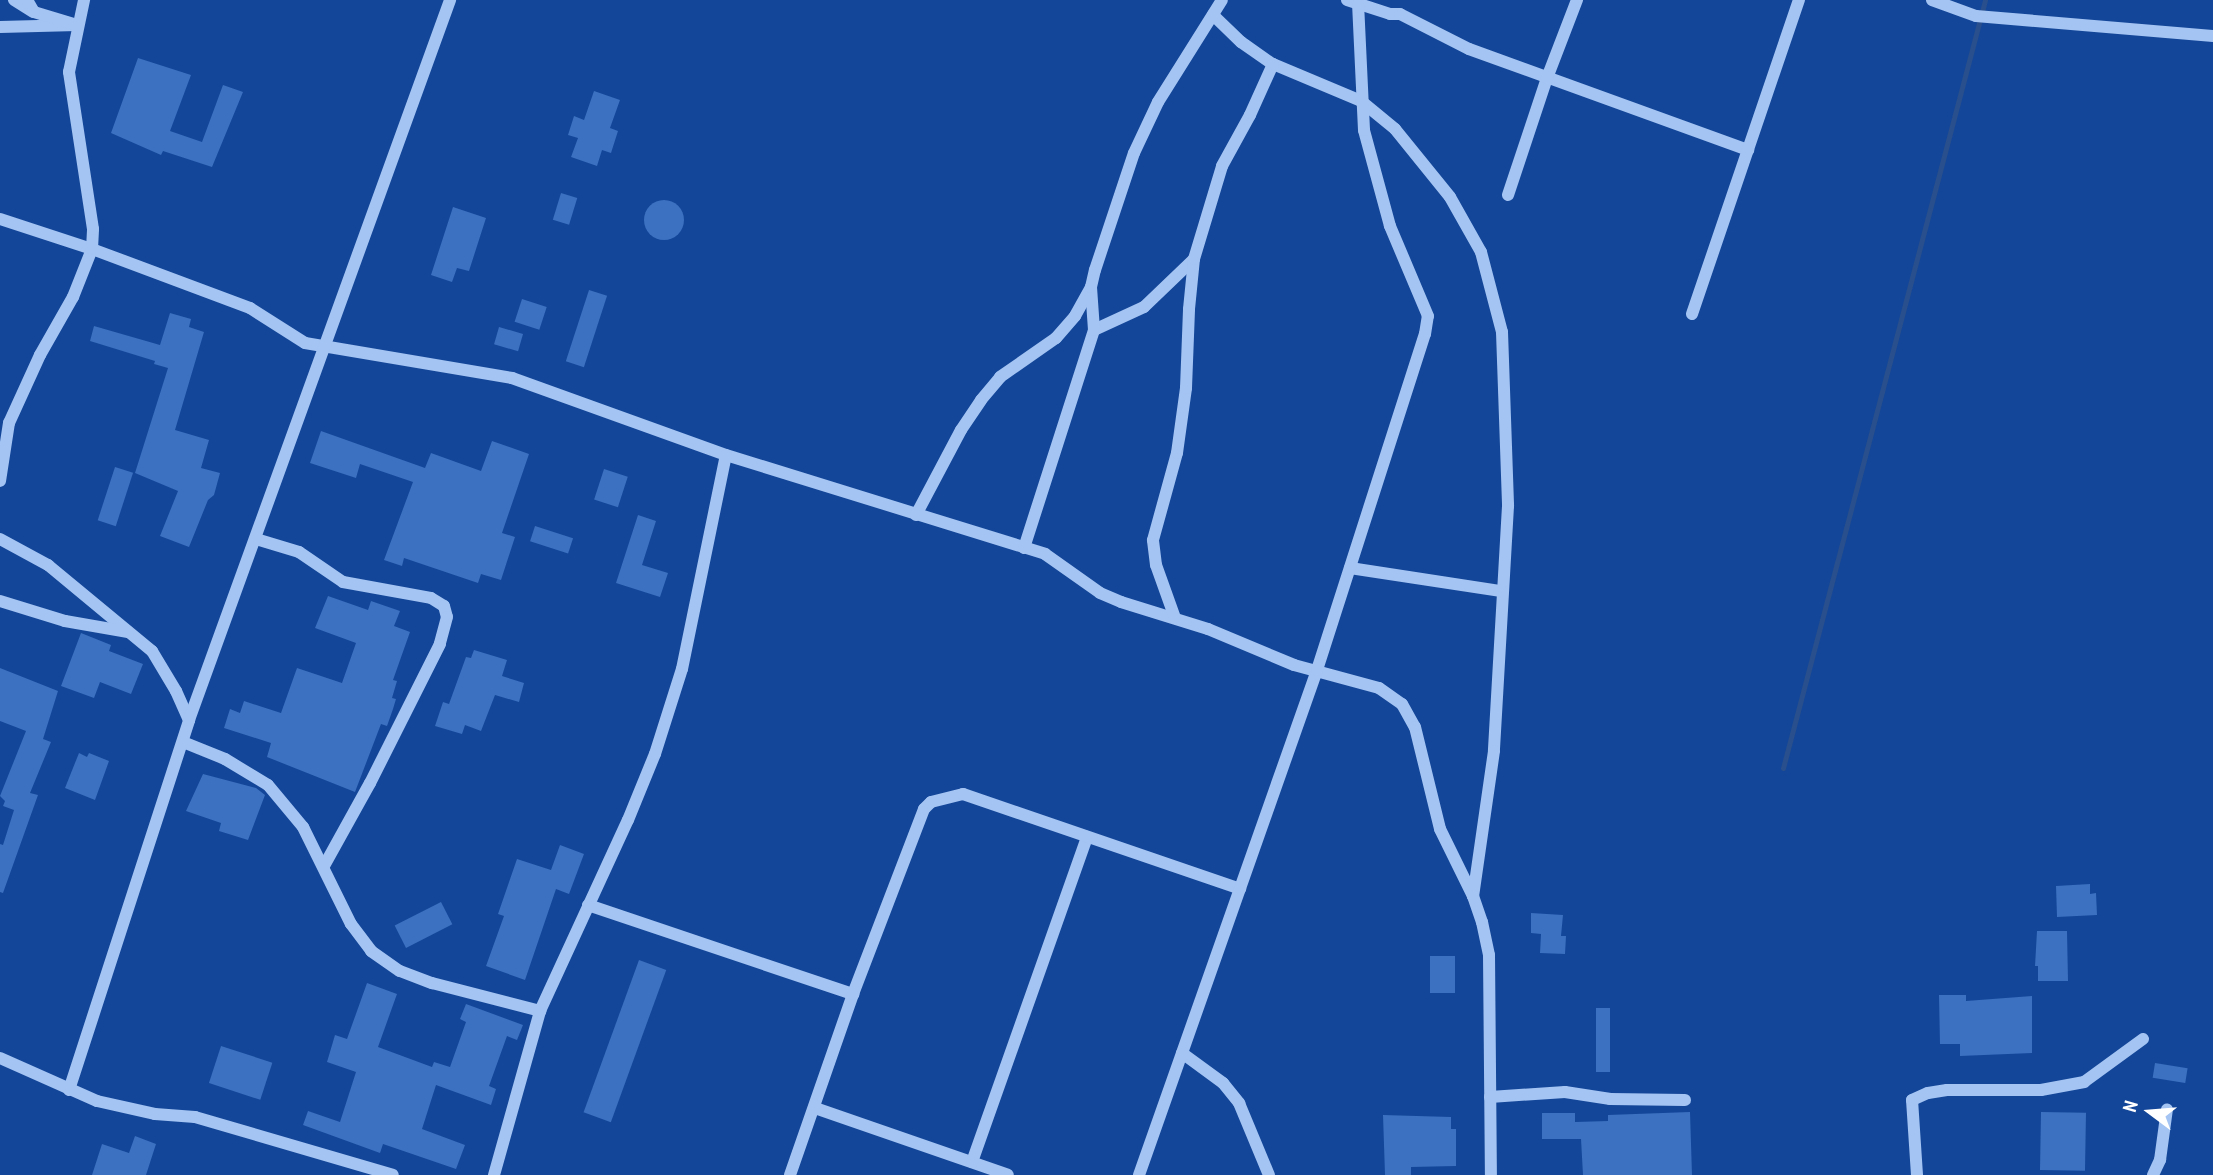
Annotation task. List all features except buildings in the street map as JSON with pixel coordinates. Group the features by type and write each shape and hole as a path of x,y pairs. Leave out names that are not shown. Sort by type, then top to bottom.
{"street":[{"path":"14,0 77,24"},
{"path":"0,481 3,433 40,355 73,297 92,249 93,229 88,187 70,91 69,72 84,0"},
{"path":"69,1090 189,720 450,0"},
{"path":"916,514 961,430 981,400 1000,377 1056,338 1075,316 1091,287 1108,225 1134,153 1158,102 1222,0"},
{"path":"1508,195 1546,78 1577,0"},
{"path":"1692,314 1799,0"},
{"path":"1932,0 1976,16 2213,36"},
{"path":"1139,1175 1317,670 1419,355 1427,316 1390,226 1364,130 1353,2 1418,20 1469,49 1748,150"},
{"path":"1213,15 1241,42 1273,64 1361,101 1395,129 1450,197 1481,252 1502,332 1508,506 1501,590 1494,751 1473,896"},
{"path":"0,27 77,24"},
{"path":"1175,618 1156,565 1153,540 1177,453 1186,388 1194,259 1222,166 1250,115 1273,64"},
{"path":"0,219 92,249 250,309 297,339 326,348 512,378 726,456 1045,554 1100,593 1121,602 1175,618 1294,665 1379,688 1402,704 1415,727 1440,829 1473,896 1489,955 1491,1175"},
{"path":"1094,330 1144,307 1194,259"},
{"path":"1024,548 1094,330 1091,287"},
{"path":"494,1175 540,1011 655,754 682,669 726,456"},
{"path":"256,538 299,552 342,582 431,598 444,606 447,617 434,656 370,783 324,866"},
{"path":"0,539 48,565 152,651 189,720"},
{"path":"1350,568 1501,590"},
{"path":"0,601 65,621 128,632"},
{"path":"183,742 225,759 268,785 303,827 351,924 371,951 400,971 432,983 540,1011"},
{"path":"790,1175 853,994 924,809 931,802 963,794 1240,889"},
{"path":"972,1163 1087,837"},
{"path":"588,905 853,994"},
{"path":"1917,1175 1912,1100 1928,1093 1948,1090 2041,1090 2072,1085 2095,1074 2143,1038"},
{"path":"1182,1053 1223,1083 1239,1103 1269,1175"},
{"path":"0,1058 69,1090 130,1110 195,1116 393,1175"},
{"path":"1490,1097 1565,1092 1610,1099 1685,1100"},
{"path":"815,1108 1008,1175"},
{"path":"2153,1175 2160,1160 2167,1109"}],"waterway":[{"path":"1783,768 1985,0"}]}
